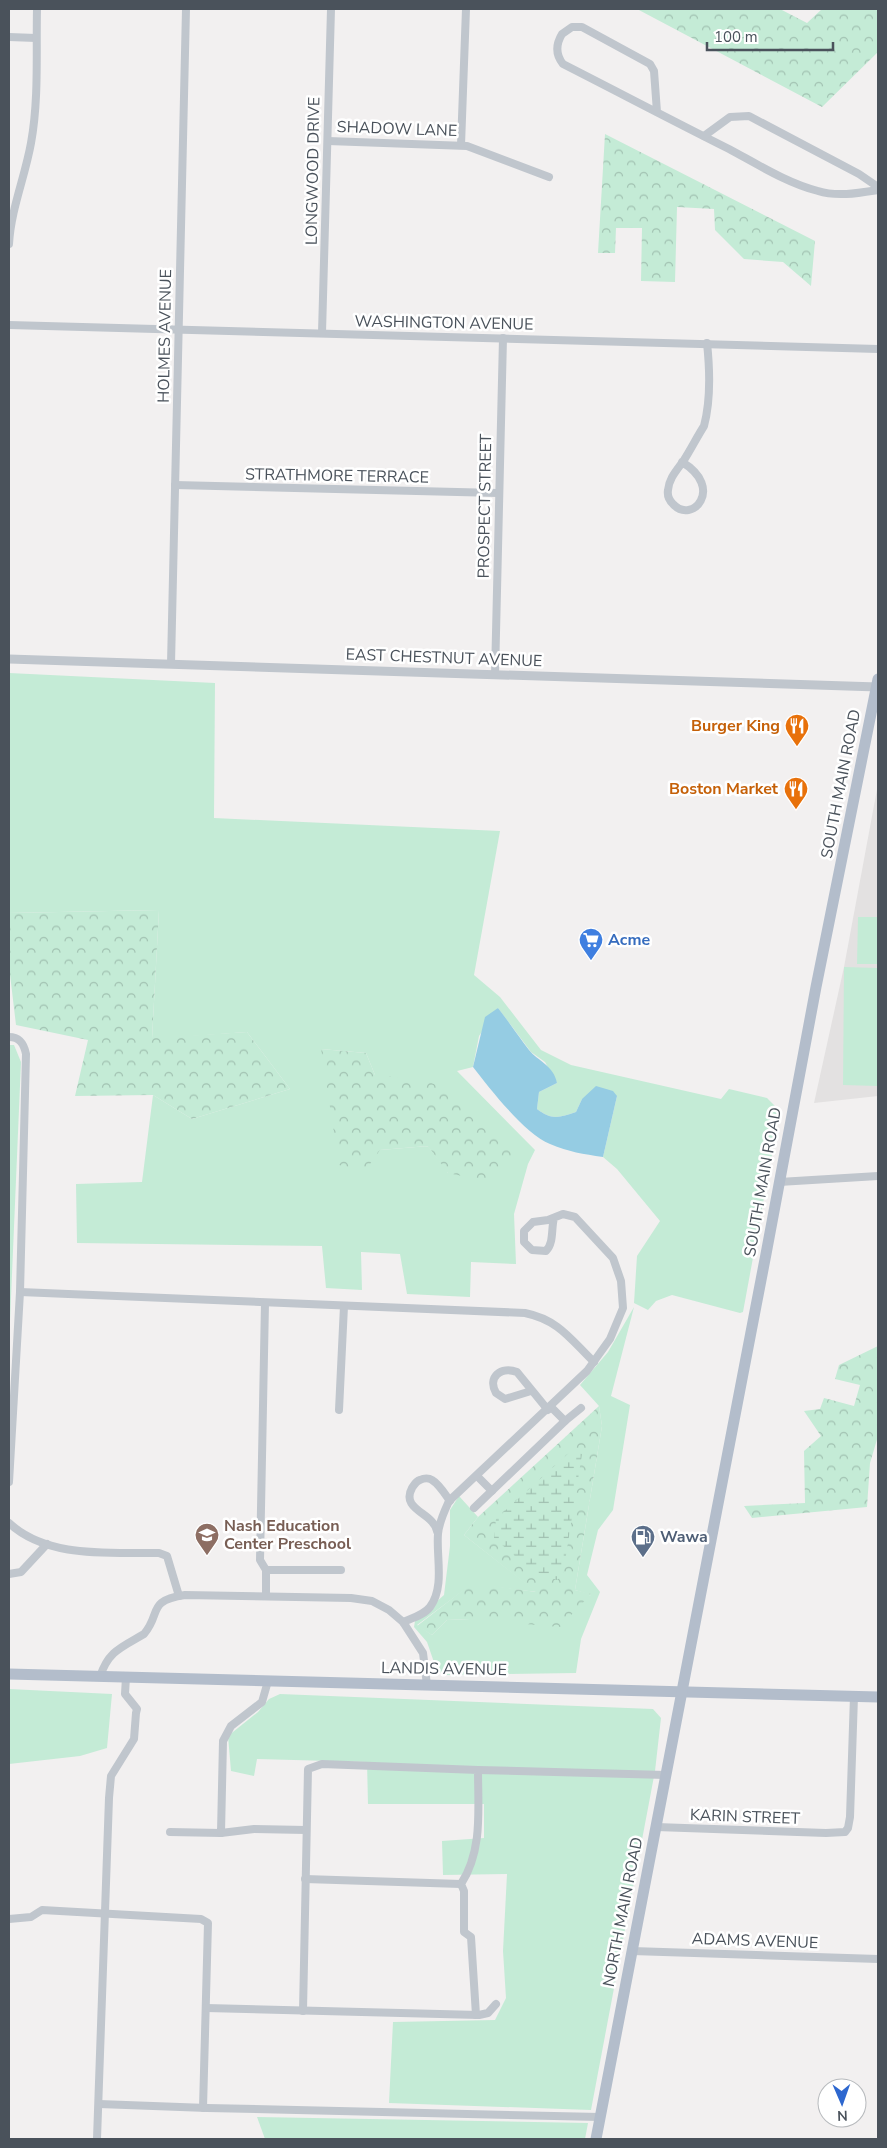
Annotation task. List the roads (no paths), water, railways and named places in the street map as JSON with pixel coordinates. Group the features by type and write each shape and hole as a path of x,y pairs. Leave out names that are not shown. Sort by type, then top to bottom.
{"main road":[{"name":"SOUTH MAIN ROAD","path":"681,1692 816,987 878,685"},
{"name":"LANDIS AVENUE","path":"9,1674 878,1697"},
{"name":"NORTH MAIN ROAD","path":"596,2139 681,1692"}],"street":[{"path":"9,244 14,207 33,131 36,89 37,9"},
{"name":"HOLMES AVENUE","path":"171,664 186,9"},
{"name":"LONGWOOD DRIVE","path":"322,333 331,9"},
{"path":"461,145 466,9"},
{"path":"657,112 654,71 650,64 582,27 572,27 562,34 557,51 559,59 563,64 790,180 818,192 835,194 878,188"},
{"path":"9,37 36,38"},
{"path":"704,136 730,117 750,116 860,174 878,188"},
{"name":"SHADOW LANE","path":"328,141 461,145 486,152 549,177"},
{"name":"WASHINGTON AVENUE","path":"9,325 878,349"},
{"name":"PROSPECT STREET","path":"495,675 503,338"},
{"path":"682,462 694,472 703,484 702,501 688,510 675,507 668,495 670,480 704,426 709,372 707,344"},
{"name":"STRATHMORE TERRACE","path":"175,485 498,493"},
{"name":"EAST CHESTNUT AVENUE","path":"9,659 878,685"},
{"path":"9,1037 15,1037 22,1042 26,1054 20,1292 9,1482"},
{"path":"779,1182 878,1176"},
{"path":"404,1622 423,1613 430,1606 435,1596 438,1585 438,1533 440,1522 450,1501 549,1408 594,1362 610,1339 622,1308 621,1281 613,1258 575,1217 563,1214 527,1225 523,1237 527,1247 542,1252 549,1249 554,1218"},
{"path":"20,1292 507,1312 536,1316 555,1324 594,1362"},
{"path":"265,1303 260,1560 266,1570 266,1596"},
{"path":"339,1410 344,1306"},
{"path":"531,1391 505,1399 496,1394 493,1380 495,1375 501,1371 510,1370 517,1372 531,1391 565,1421"},
{"path":"474,1508 581,1408"},
{"path":"477,1476 492,1490"},
{"path":"438,1533 432,1519 416,1510 411,1504 410,1494 416,1483 426,1478 432,1480 450,1501"},
{"path":"9,1523 16,1530 47,1544 81,1552 160,1553 167,1556 179,1596"},
{"path":"9,1574 21,1572 47,1544"},
{"path":"266,1570 342,1570"},
{"path":"100,1677 104,1663 109,1656 144,1634 159,1605 169,1597 266,1596 351,1598 372,1601 389,1610 404,1622 423,1653 427,1685"},
{"path":"97,2139 111,1776 134,1739 136,1709 125,1694 126,1678"},
{"path":"221,1833 223,1741 230,1726 262,1702 268,1681"},
{"name":"KARIN STREET","path":"656,1827 834,1834 845,1832 850,1823 854,1696"},
{"path":"303,2011 308,1769 322,1764 666,1775"},
{"path":"461,1884 470,1871 478,1842 478,1770"},
{"path":"170,1832 221,1833 254,1829 306,1830"},
{"path":"305,1879 461,1884"},
{"path":"461,1884 464,1891 464,1932 471,1937 476,2015"},
{"path":"9,1919 32,1917 42,1910 201,1919 208,1923 203,2108"},
{"name":"ADAMS AVENUE","path":"632,1951 878,1959"},
{"path":"206,2008 476,2015 488,2012 496,2004"},
{"path":"99,2104 600,2118"}],"water":[{"path":"498,1008 529,1050 553,1072 555,1077 557,1083 539,1092 537,1109 555,1117 576,1112 582,1099 596,1086 613,1091 617,1096 603,1157 570,1151 540,1139 508,1110 473,1067 485,1017"}],"place":[{"name":"Burger King","path":"797,747"},
{"name":"Boston Market","path":"796,810"},
{"name":"Acme","path":"591,961"},
{"name":"Nash Education Center Preschool","path":"207,1556"},
{"name":"Wawa","path":"643,1558"}]}
